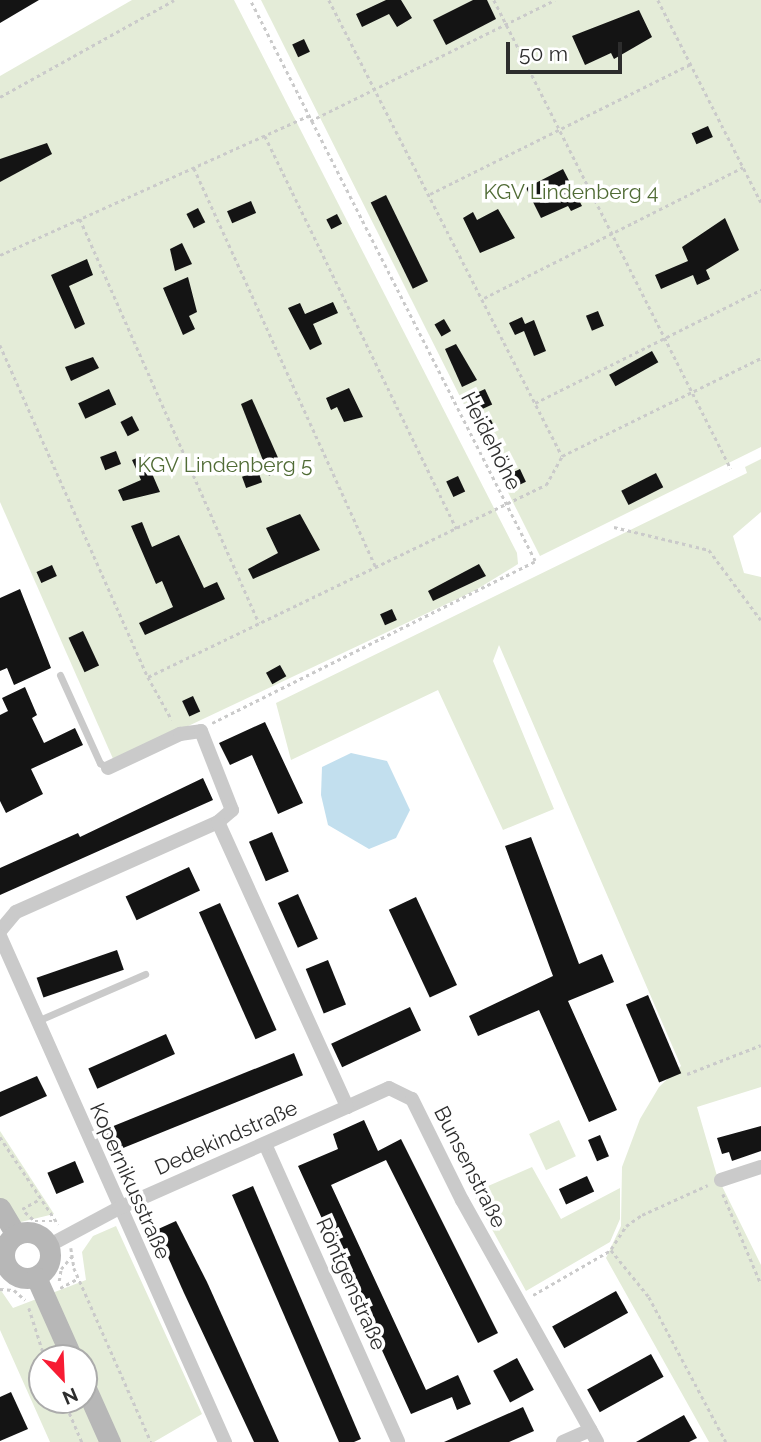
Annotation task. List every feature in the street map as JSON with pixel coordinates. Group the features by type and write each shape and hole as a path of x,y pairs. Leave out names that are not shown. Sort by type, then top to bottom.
{"main road":[{"path":"0,1208 16,1235"},
{"path":"16,1235 38,1235 57,1241 49,1264 36,1277 19,1278 3,1267 5,1248 16,1235"},
{"path":"36,1277 66,1344"},
{"path":"97,1414 110,1442"}],"street":[{"path":"0,926 16,912 218,822 232,810 201,730 180,734 108,768"},
{"path":"218,822 347,1107"},
{"name":"Kopernikusstraße","path":"0,926 0,934 36,1021 225,1442"},
{"name":"Bunsenstraße","path":"347,1107 389,1088 412,1099 518,1304 594,1436"},
{"name":"Dedekindstraße","path":"57,1241 119,1208 347,1107"},
{"name":"Röntgenstraße","path":"265,1143 398,1442"},
{"path":"721,1180 761,1167"},
{"path":"562,1442 594,1436"}],"lane":[{"path":"60,675 100,763 108,768"},
{"path":"36,1021 145,974"}],"path":[{"path":"0,97 173,0"},
{"name":"Heidehöhe","path":"201,730 535,561 250,0"},
{"path":"329,0 562,456"},
{"path":"494,0 731,469"},
{"path":"310,121 555,0"},
{"path":"658,0 761,202"},
{"path":"430,194 691,64"},
{"path":"0,254 308,116"},
{"path":"265,136 457,529"},
{"path":"482,298 743,167"},
{"path":"194,168 376,568"},
{"path":"80,219 259,624"},
{"path":"535,403 761,290"},
{"path":"0,345 148,677 180,734"},
{"path":"148,677 546,485 562,456 761,358"},
{"path":"614,527 709,550 761,620"},
{"path":"687,1074 761,1045"},
{"path":"0,1137 54,1221 57,1241 72,1256 151,1442"},
{"path":"518,1304 611,1250 626,1226 642,1215 721,1180 761,1284"},
{"path":"23,1209 35,1222 54,1221"},
{"path":"611,1250 649,1297 726,1442"},
{"path":"60,1288 61,1269 72,1256"},
{"path":"0,1289 13,1290 28,1302 33,1330 39,1344"},
{"path":"70,1414 82,1442"}],"green space":[{"name":"KGV Lindenberg 5","path":"132,0 234,0 517,553 518,564 474,591 114,761 0,502 0,76"},
{"name":"KGV Lindenberg 4","path":"261,0 761,0 761,447 540,556"},
{"path":"761,459 761,512 733,536 744,573 761,577 761,1087 697,1107 717,1176 761,1265 761,1442 709,1442 606,1258 621,1226 622,1167 640,1119 659,1087 681,1066 499,645 493,661 554,809 503,830 438,690 291,760 276,703 747,473 745,467"},
{"path":"559,1120 576,1156 546,1170 529,1134"},
{"path":"0,1131 54,1214 0,1227"},
{"path":"532,1167 561,1219 620,1188 620,1219 610,1242 526,1291 472,1193"},
{"path":"116,1226 202,1414 154,1442 50,1442 38,1414 98,1414 98,1344 28,1344 28,1393 0,1330 0,1289 13,1308 86,1280 82,1252 93,1236"}],"water":[{"path":"351,753 387,761 410,810 396,838 369,849 328,825 321,795 322,767"}],"building":[{"path":"0,0 39,0 0,23"},
{"path":"386,0 401,0 412,18 397,27 389,14 362,27 356,14"},
{"path":"473,0 487,0 496,19 446,45 433,20"},
{"path":"639,10 652,37 614,59 611,53 585,65 572,36"},
{"path":"304,39 310,52 298,57 292,44"},
{"path":"708,126 713,137 696,144 692,133"},
{"path":"47,143 52,154 0,182 0,159"},
{"path":"563,169 582,206 571,211 568,206 541,218 526,188"},
{"path":"386,195 428,281 413,289 371,202"},
{"path":"251,201 256,213 232,223 227,211"},
{"path":"198,208 205,222 194,228 186,214"},
{"path":"498,209 515,238 480,253 463,218 473,212 477,220"},
{"path":"337,214 342,224 331,229 326,219"},
{"path":"725,218 739,250 706,270 710,279 697,285 693,275 661,289 655,275 688,261 682,247"},
{"path":"182,243 192,264 175,271 170,249"},
{"path":"87,259 93,275 69,286 85,324 75,329 51,275"},
{"path":"188,277 197,312 189,316 195,329 183,335 163,288"},
{"path":"333,302 338,313 313,324 322,344 310,350 288,308 300,303 305,314"},
{"path":"598,311 604,326 592,331 586,316"},
{"path":"522,317 525,324 534,320 546,351 534,356 524,331 515,335 509,323"},
{"path":"444,319 451,331 441,337 434,324"},
{"path":"456,344 477,380 462,387 445,349"},
{"path":"652,351 658,362 615,386 609,375"},
{"path":"93,357 99,368 71,381 65,367"},
{"path":"349,388 363,417 344,422 337,407 331,410 326,398"},
{"path":"109,389 116,404 85,419 78,403"},
{"path":"485,389 492,404 481,409 474,394"},
{"path":"252,399 283,469 269,476 241,404"},
{"path":"132,416 139,430 128,436 120,422"},
{"path":"490,418 496,430 484,435 478,424"},
{"path":"116,451 121,464 105,470 100,457"},
{"path":"144,455 160,492 123,501 118,490 141,480 132,460"},
{"path":"520,469 526,482 514,487 508,474"},
{"path":"258,471 262,482 246,488 242,477"},
{"path":"656,473 663,487 629,505 621,491"},
{"path":"458,476 465,491 453,497 446,481"},
{"path":"300,514 320,550 253,579 248,569 278,553 266,528"},
{"path":"142,522 152,547 179,535 204,588 217,582 225,599 145,635 139,623 173,607 162,581 156,584 131,526"},
{"path":"479,564 486,576 433,601 428,591"},
{"path":"52,565 57,576 41,583 36,572"},
{"path":"20,589 51,668 14,685 7,668 0,671 0,598"},
{"path":"392,609 397,620 385,625 380,614"},
{"path":"83,631 99,665 85,672 68,638"},
{"path":"280,665 286,676 272,684 266,673"},
{"path":"25,687 37,715 32,718 44,743 75,728 83,745 31,769 43,794 6,813 0,801 0,715 8,711 2,698"},
{"path":"193,696 200,711 189,716 182,701"},
{"path":"265,722 303,803 278,814 252,755 230,765 219,743"},
{"path":"203,778 213,800 0,895 0,868 78,833 80,837"},
{"path":"272,832 289,872 266,881 249,842"},
{"path":"531,837 579,964 602,954 614,982 568,1001 617,1110 589,1122 539,1010 478,1036 469,1016 553,976 505,846"},
{"path":"189,867 200,891 137,920 126,897"},
{"path":"298,894 318,939 298,948 278,903"},
{"path":"416,897 457,985 430,998 389,910"},
{"path":"220,903 277,1030 256,1039 199,912"},
{"path":"117,950 124,970 43,998 37,978"},
{"path":"328,960 346,1005 324,1013 306,969"},
{"path":"648,995 681,1073 659,1083 626,1004"},
{"path":"410,1007 421,1031 342,1067 331,1044"},
{"path":"166,1034 175,1054 97,1089 88,1069"},
{"path":"294,1053 303,1075 112,1152 103,1130"},
{"path":"37,1076 47,1096 0,1117 0,1092"},
{"path":"364,1120 378,1151 401,1139 498,1333 478,1343 386,1160 331,1185 426,1390 458,1375 471,1404 457,1410 452,1397 411,1414 298,1166 338,1149 333,1134"},
{"path":"761,1126 761,1151 732,1161 729,1152 722,1154 717,1138"},
{"path":"600,1135 609,1156 597,1161 588,1140"},
{"path":"75,1161 84,1182 56,1194 47,1173"},
{"path":"587,1176 594,1191 566,1205 559,1189"},
{"path":"253,1186 361,1439 354,1442 339,1442 232,1195"},
{"path":"176,1221 207,1282 279,1442 254,1442 184,1293 156,1230"},
{"path":"616,1291 628,1313 564,1348 552,1326"},
{"path":"651,1354 664,1377 600,1412 587,1389"},
{"path":"517,1358 534,1390 510,1402 493,1371"},
{"path":"11,1392 28,1429 0,1441 0,1397"},
{"path":"523,1407 534,1431 509,1442 444,1442"},
{"path":"684,1415 697,1438 689,1442 636,1442"}]}
